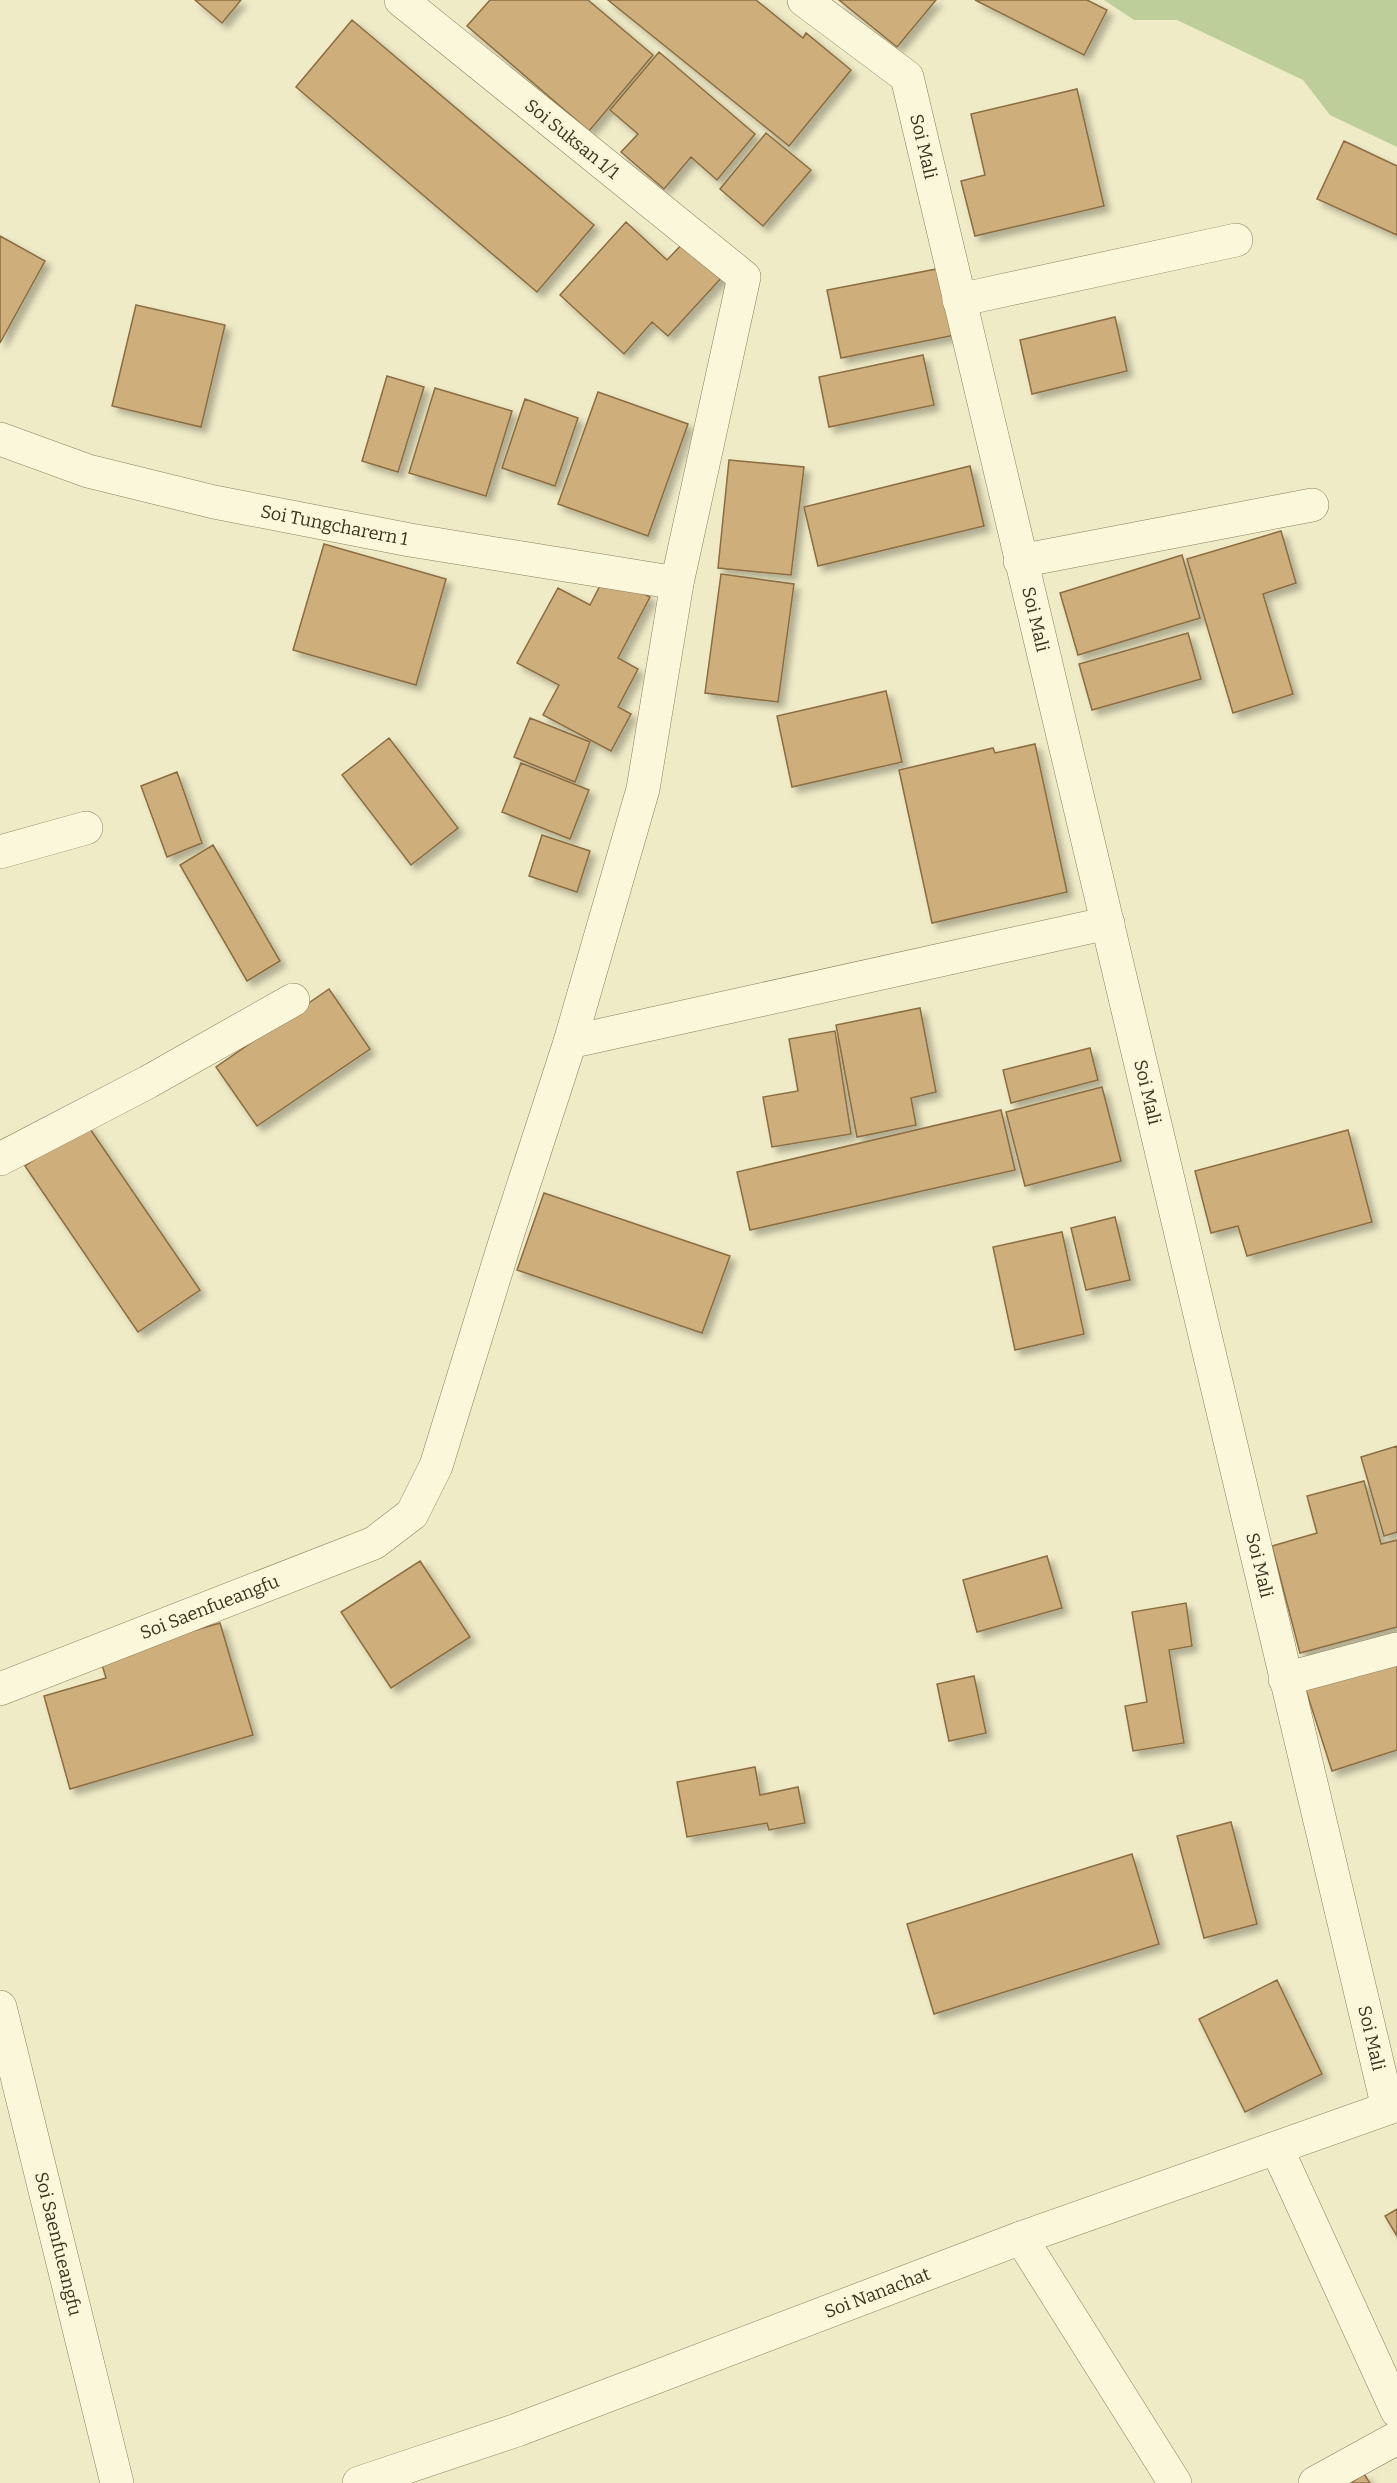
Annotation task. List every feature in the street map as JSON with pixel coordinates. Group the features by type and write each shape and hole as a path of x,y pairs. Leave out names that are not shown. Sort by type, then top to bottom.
{"street":[{"name":"Soi Suksan 1/1","path":"401,0 744,278 677,583"},
{"name":"Soi Mali","path":"804,0 907,77 1285,1679 1393,2106"},
{"path":"958,300 1236,240"},
{"name":"Soi Tungcharern 1","path":"0,439 88,471 214,502 410,540 677,583"},
{"path":"1020,561 1312,505"},
{"path":"677,583 643,789 570,1042 1108,923"},
{"path":"0,852 86,828"},
{"path":"0,1160 148,1082 293,1000"},
{"name":"Soi Saenfueangfu","path":"0,1689 374,1543 412,1514 436,1466 570,1042"},
{"path":"1285,1679 1397,1649"},
{"name":"Soi Saenfueangfu","path":"0,2007 117,2483"},
{"name":"Soi Nanachat","path":"377,2481 1022,2238 1393,2106"},
{"path":"1277,2149 1397,2411"},
{"path":"1022,2238 1175,2483"},
{"path":"1315,2483 1397,2438"}],"green space":[{"path":"1104,0 1397,0 1397,147 1330,115 1303,80 1177,20 1134,20"}],"building":[{"path":"195,0 241,0 222,23"},
{"path":"490,0 588,0 653,55 589,131 467,26"},
{"path":"608,0 756,0 803,38 806,33 851,70 789,146"},
{"path":"839,0 936,0 897,47"},
{"path":"975,0 1087,0 1107,10 1084,55"},
{"path":"352,20 594,225 537,292 296,87"},
{"path":"659,52 755,134 717,180 691,157 664,189 621,152 638,134 610,110"},
{"path":"1077,89 1104,206 975,236 961,181 985,175 971,114"},
{"path":"766,133 811,170 763,226 720,189"},
{"path":"1344,141 1397,166 1397,235 1317,199"},
{"path":"626,222 667,260 686,240 724,275 668,336 652,322 624,354 560,295"},
{"path":"0,236 45,261 0,343"},
{"path":"947,267 960,334 841,358 827,290"},
{"path":"136,305 225,325 201,427 112,406"},
{"path":"1115,317 1127,371 1032,394 1020,340"},
{"path":"923,355 934,405 829,427 819,377"},
{"path":"387,376 424,387 398,472 362,461"},
{"path":"435,388 512,411 486,496 409,473"},
{"path":"598,392 688,424 648,536 558,504"},
{"path":"525,399 578,418 555,486 502,468"},
{"path":"729,460 804,467 791,575 718,568"},
{"path":"970,466 984,526 818,566 804,507"},
{"path":"1281,531 1296,583 1263,594 1293,694 1233,713 1187,559"},
{"path":"324,544 446,579 416,685 293,650"},
{"path":"1182,555 1200,618 1078,655 1060,593"},
{"path":"606,574 650,597 618,658 638,669 618,707 631,714 611,751 543,715 559,685 517,663 558,588 590,605"},
{"path":"721,574 794,584 778,702 705,693"},
{"path":"1188,633 1201,679 1092,710 1079,664"},
{"path":"886,691 902,762 792,787 777,716"},
{"path":"530,718 590,742 575,782 514,757"},
{"path":"389,738 458,828 411,865 342,775"},
{"path":"1035,744 1067,892 932,923 899,770 993,748 995,753"},
{"path":"521,763 589,790 570,839 502,812"},
{"path":"177,772 202,843 167,857 141,786"},
{"path":"542,835 590,851 577,892 529,876"},
{"path":"213,845 280,961 247,981 180,865"},
{"path":"329,989 370,1049 257,1126 216,1067"},
{"path":"920,1008 936,1092 911,1098 916,1125 857,1137 836,1025"},
{"path":"835,1031 851,1134 772,1147 763,1097 798,1091 789,1039"},
{"path":"1090,1048 1098,1080 1011,1103 1003,1070"},
{"path":"1102,1087 1121,1161 1025,1186 1006,1112"},
{"path":"1001,1110 1015,1170 750,1230 737,1172"},
{"path":"86,1123 200,1290 138,1332 25,1166"},
{"path":"1348,1130 1372,1222 1247,1256 1238,1226 1211,1233 1195,1171"},
{"path":"544,1193 730,1256 702,1333 517,1270"},
{"path":"1115,1217 1130,1280 1086,1290 1071,1228"},
{"path":"1062,1232 1084,1334 1015,1350 993,1247"},
{"path":"1397,1446 1397,1532 1384,1536 1361,1457"},
{"path":"1364,1481 1381,1544 1397,1540 1397,1627 1300,1653 1272,1546 1317,1533 1307,1496"},
{"path":"1047,1556 1062,1608 977,1632 963,1580"},
{"path":"420,1561 470,1637 391,1688 341,1612"},
{"path":"1186,1603 1192,1646 1169,1650 1184,1743 1133,1751 1125,1706 1147,1702 1132,1612"},
{"path":"220,1623 253,1735 70,1789 44,1696 106,1678 100,1658"},
{"path":"1397,1664 1397,1750 1332,1771 1304,1684"},
{"path":"974,1676 986,1733 949,1741 937,1684"},
{"path":"755,1767 760,1795 798,1787 805,1823 769,1830 767,1823 687,1837 677,1782"},
{"path":"1231,1822 1257,1924 1204,1938 1177,1836"},
{"path":"1132,1854 1159,1944 934,2014 907,1924"},
{"path":"1277,1980 1322,2074 1245,2112 1199,2019"},
{"path":"1397,2209 1397,2236 1385,2216"},
{"path":"1364,2474 1370,2483 1351,2483"}]}
